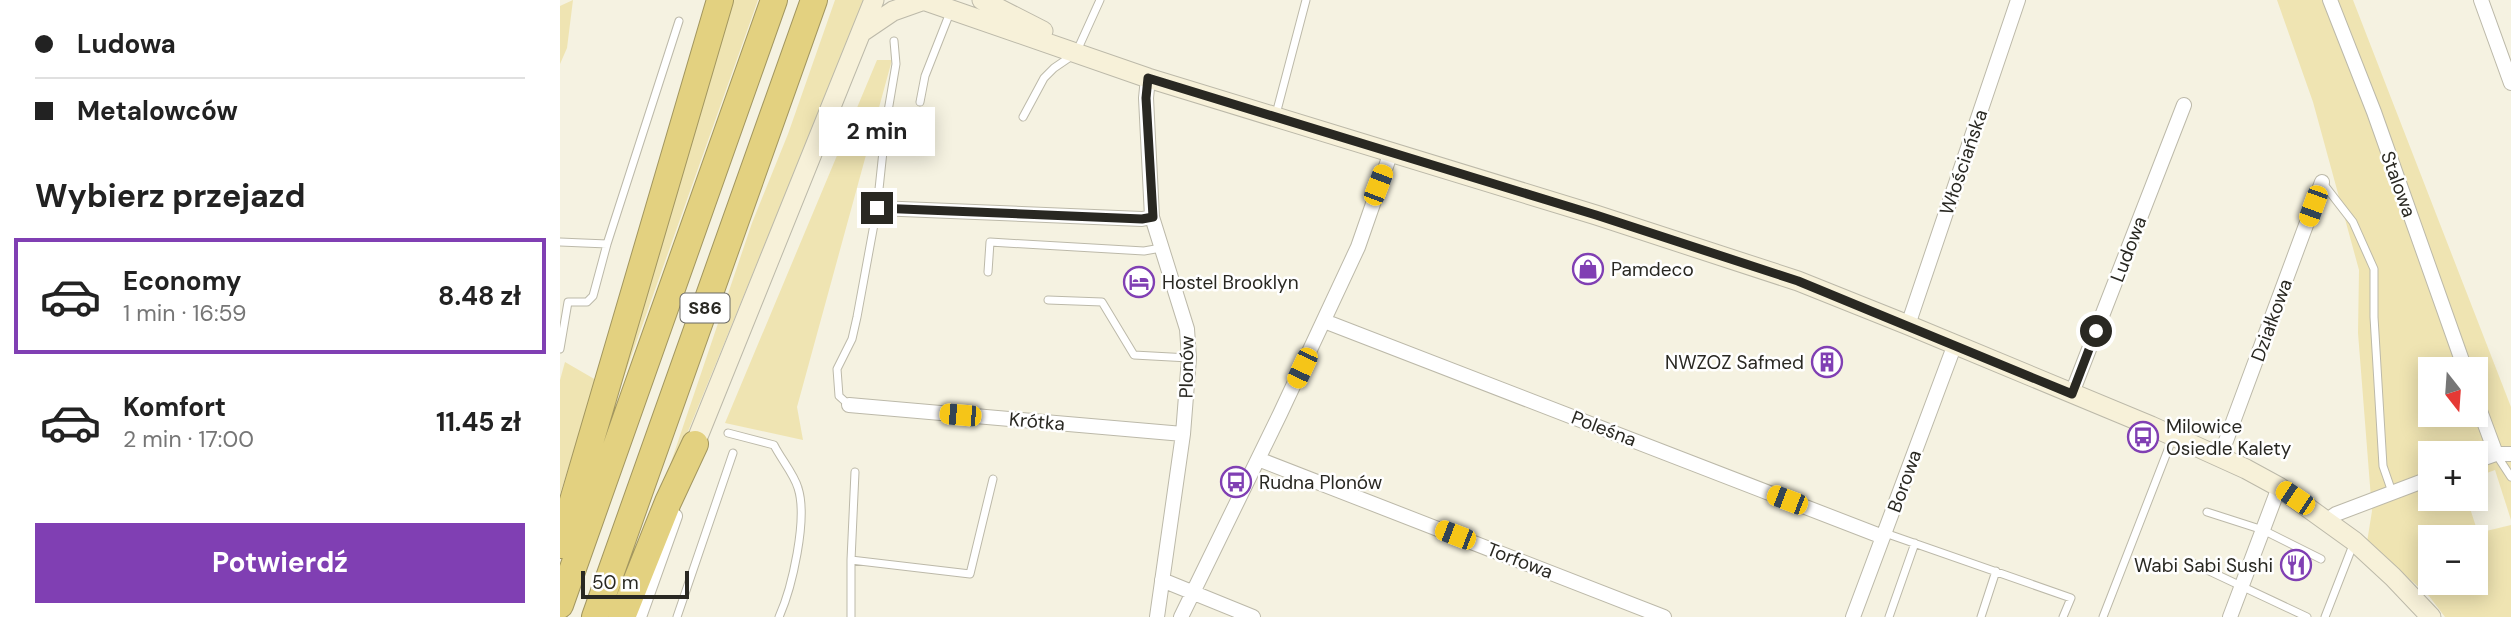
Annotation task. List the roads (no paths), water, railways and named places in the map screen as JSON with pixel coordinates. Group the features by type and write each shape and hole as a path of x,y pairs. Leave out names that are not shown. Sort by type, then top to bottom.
{"highway":[{"path":"560,545 720,0"},
{"name":"S86","path":"560,605 774,0"},
{"name":"S86","path":"596,617 814,0"},
{"path":"622,617 668,502 695,444"}],"street":[{"path":"639,617 670,531 695,444 874,0"},
{"path":"861,33 892,11 923,0 1148,78 1798,281 2174,436 2279,488 2354,541 2431,617"},
{"path":"982,0 1042,30 1076,53"},
{"name":"Włościańska","path":"1908,325 2018,0"},
{"name":"Stalowa","path":"2330,0 2374,112 2461,357"},
{"path":"2482,0 2511,83"},
{"name":"Plonów","path":"1148,78 1146,98 1153,217 1187,329 1189,358 1183,434 1157,617"},
{"name":"Ludowa","path":"2072,394 2184,105"},
{"path":"1181,617 1358,247 1391,152"},
{"name":"Działkowa","path":"2220,457 2322,183"},
{"path":"877,208 1011,215 1142,219 1153,217"},
{"name":"Poleśna","path":"1324,321 1884,535"},
{"name":"Borowa","path":"1853,617 1955,344"},
{"name":"Krótka","path":"849,405 1183,434"},
{"path":"2486,427 2496,454"},
{"path":"2488,457 2511,454"},
{"name":"Torfowa","path":"1258,459 1664,617"},
{"path":"2327,520 2336,514 2418,483"},
{"path":"2230,617 2279,488"},
{"path":"1161,579 1253,617"}],"lane":[{"path":"1023,117 1044,78 1076,53 1100,0"},
{"path":"1275,118 1306,0"},
{"path":"920,102 925,76 951,10"},
{"path":"560,349 568,302 587,302 593,296 607,244 679,21"},
{"path":"849,405 839,396 837,369 852,339 877,208 886,123 896,64 894,41"},
{"path":"2322,183 2353,222 2374,269 2374,317 2383,466 2393,493"},
{"path":"560,242 607,244"},
{"path":"988,272 989,242 1144,251 1162,247"},
{"path":"1048,300 1102,302 1134,355 1189,358"},
{"path":"728,433 774,445 799,488 801,521 796,556 789,595 779,617"},
{"path":"2103,617 2174,436"},
{"path":"677,617 733,453"},
{"path":"2496,454 2511,477"},
{"path":"851,617 855,472"},
{"path":"851,560 970,573 993,479"},
{"path":"2207,512 2263,530 2320,559"},
{"path":"1884,535 1915,543 2071,598 2063,617"},
{"path":"2325,617 2354,541"},
{"path":"1889,617 1915,543"},
{"path":"2188,561 2307,617"},
{"path":"1981,617 1996,571"}],"place":[{"name":"Pamdeco","path":"1588,269"},
{"name":"Hostel Brooklyn","path":"1139,282"},
{"name":"NWZOZ Safmed","path":"1827,362"},
{"name":"Milowice Osiedle Kalety","path":"2143,437"},
{"name":"Rudna Plonów","path":"1236,482"},
{"name":"Wabi Sabi Sushi","path":"2296,565"}]}
